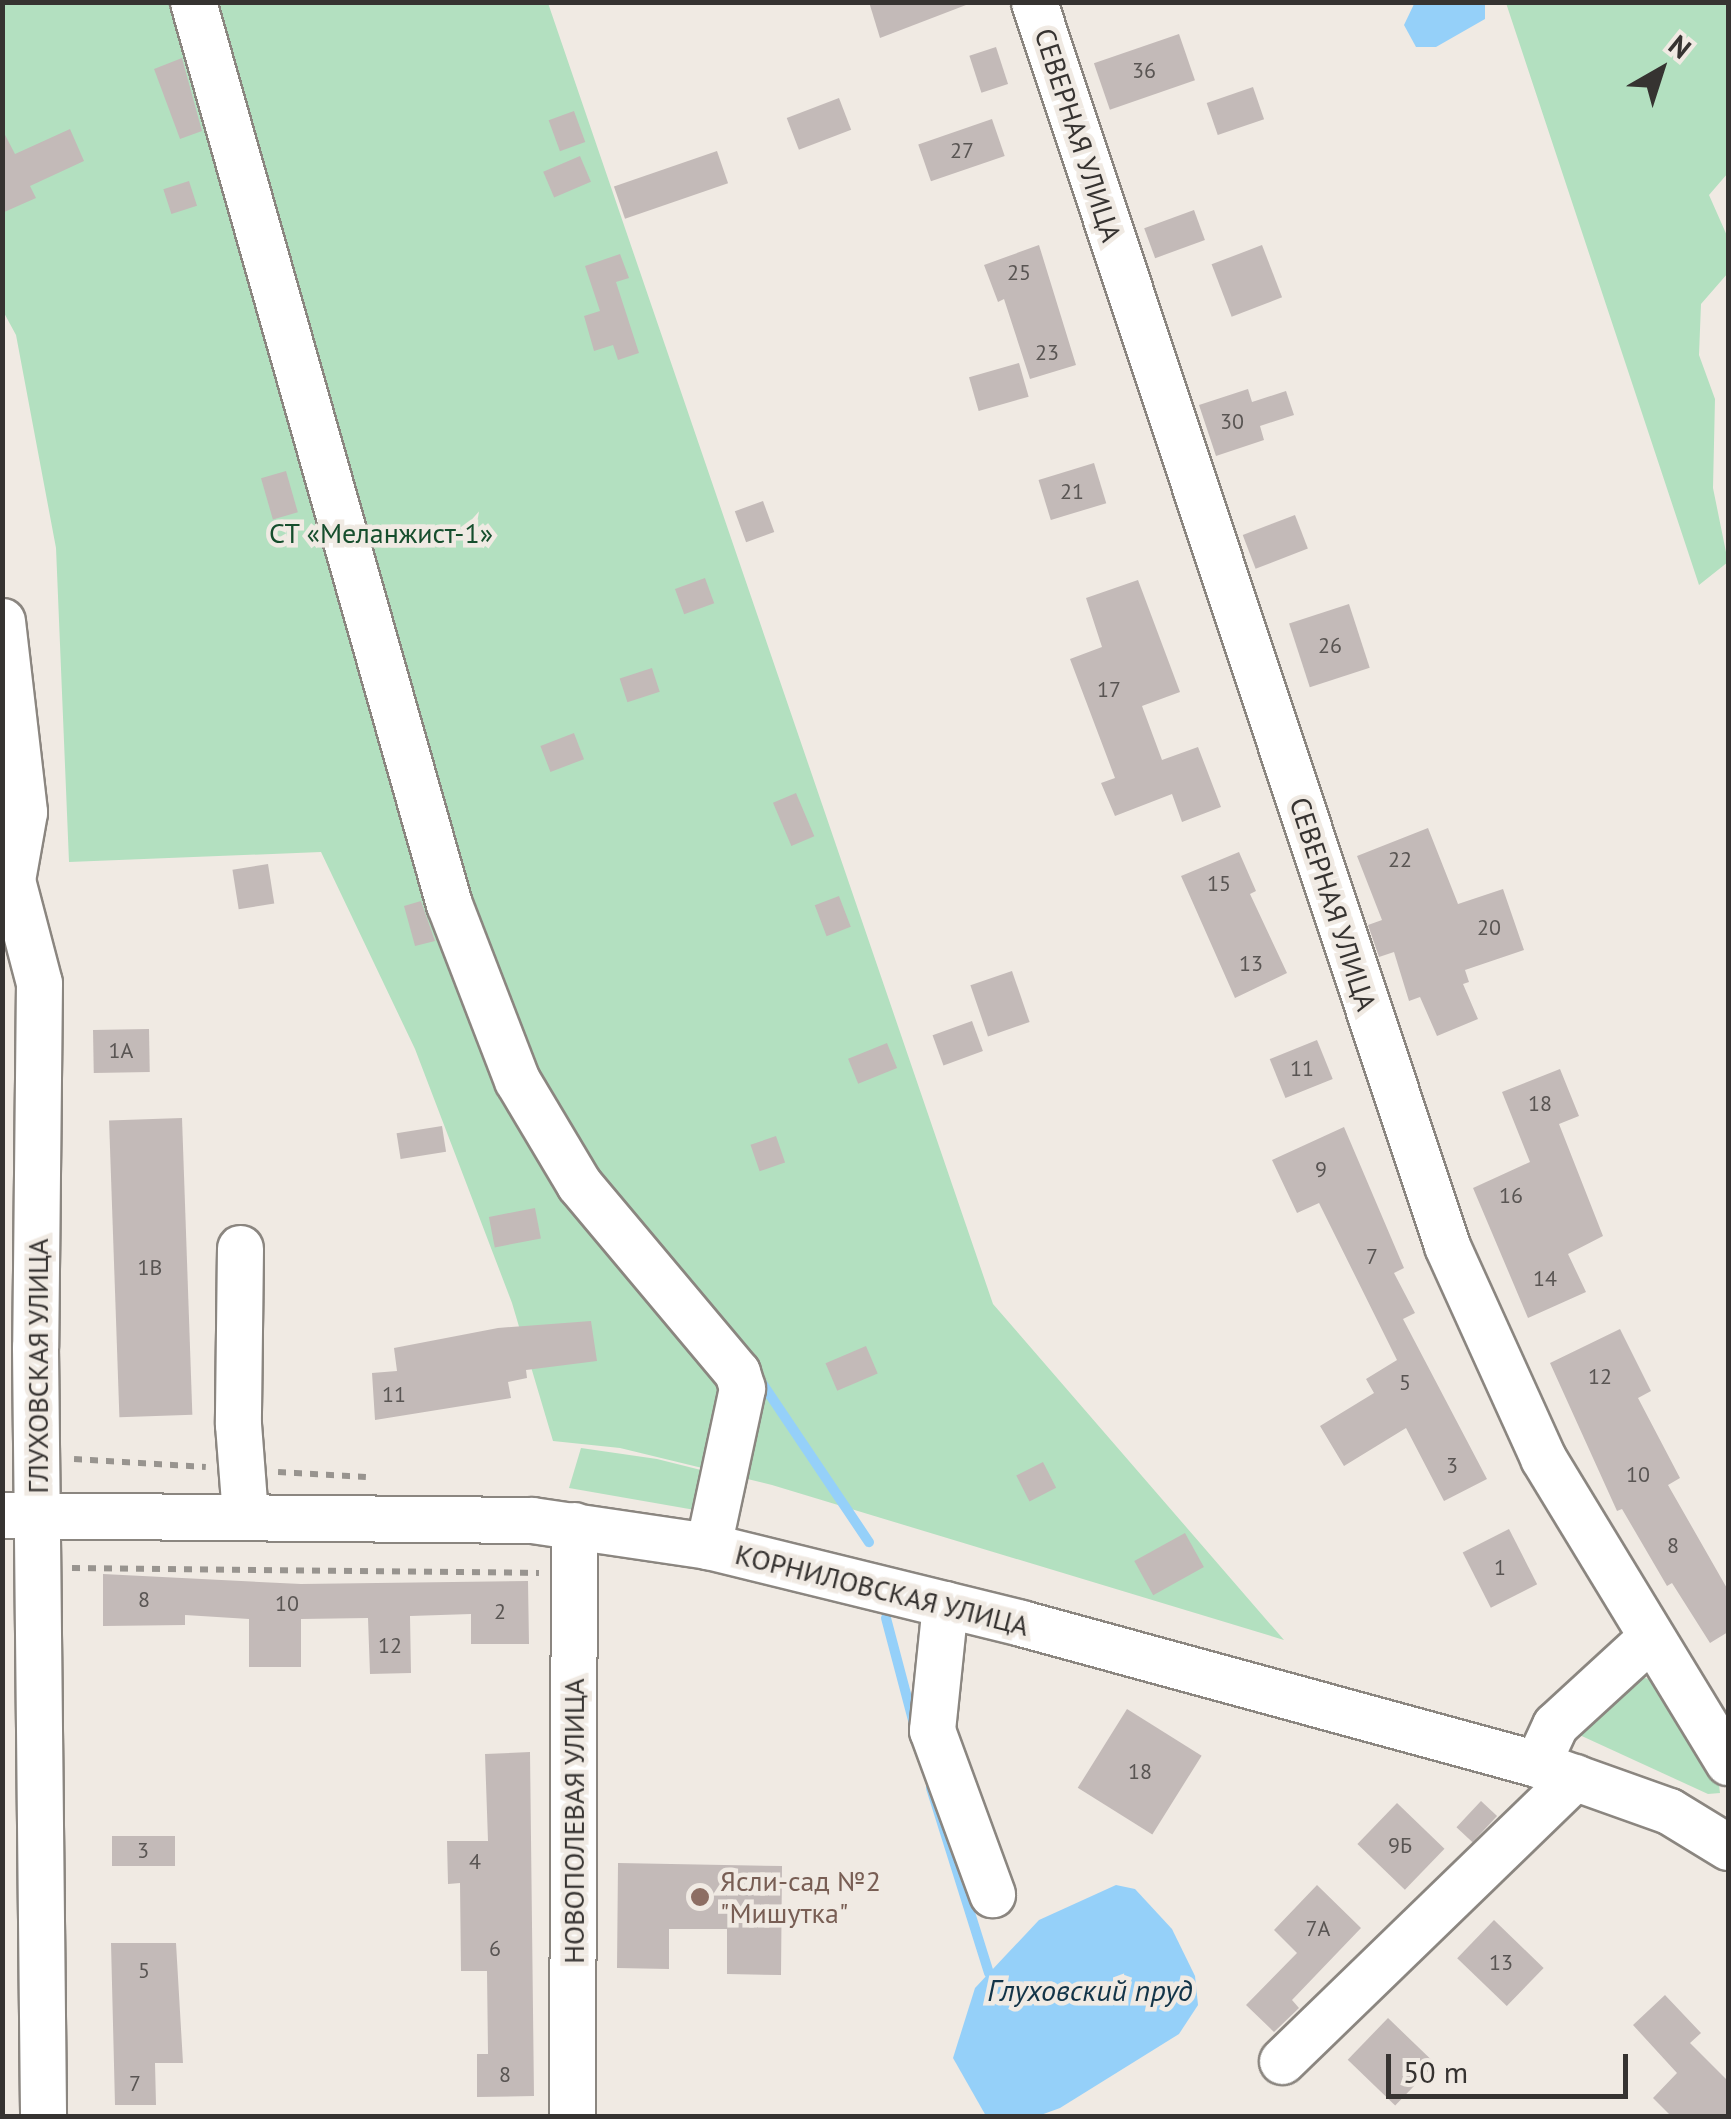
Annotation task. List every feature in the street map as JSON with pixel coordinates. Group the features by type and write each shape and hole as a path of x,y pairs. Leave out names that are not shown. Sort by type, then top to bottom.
{"street":[{"path":"193,2 450,904 517,1080 579,1184 737,1372 742,1388 708,1546"},
{"name":"СЕВЕРНАЯ УЛИЦА","path":"1034,2 1447,1246 1543,1458 1612,1562 1649,1639 1728,1762"},
{"name":"ГЛУХОВСКАЯ УЛИЦА","path":"2,622 24,812 12,880 39,984 21,1515 40,1568 43,2116"},
{"path":"240,1248 238,1424 246,1514"},
{"name":"КОРНИЛОВСКАЯ УЛИЦА","path":"21,1515 246,1514 574,1525 708,1546 945,1604 1556,1770 1669,1811 1728,1847"},
{"name":"НОВОПОЛЕВАЯ УЛИЦА","path":"572,2116 574,1525"},
{"path":"945,1604 932,1730 992,1894"},
{"path":"1282,2062 1556,1770 1554,1725 1649,1639"}],"path":[{"path":"40,1568 575,1576"}],"green space":[{"name":"СТ «Меланжист-1»","path":"2,3 548,3 993,1304 1284,1640 772,1485 620,1448 553,1441 512,1303 415,1049 321,852 69,862 56,548 16,335 3,311"},
{"path":"1506,3 1728,3 1728,173 1709,195 1728,238 1728,273 1701,304 1699,355 1715,399 1713,488 1728,562 1699,585"},
{"path":"581,1448 657,1459 713,1473 695,1510 569,1488"},
{"path":"1636,1676 1663,1682 1716,1762 1720,1793 1708,1794 1573,1732"}],"water":[{"path":"1415,2 1485,3 1485,19 1436,47 1416,47 1404,25"},
{"name":"Глуховский пруд","path":"1116,1885 1135,1889 1172,1929 1195,1976 1198,2005 1179,2034 1060,2108 1038,2116 986,2116 953,2058 975,1988 1039,1920"}],"building":[{"path":"869,2 965,2 966,5 880,38"},
{"path":"1179,34 1195,80 1110,110 1094,63"},
{"path":"996,47 1008,84 981,93 969,56"},
{"path":"182,58 202,131 180,139 154,69"},
{"path":"1253,87 1264,119 1218,135 1207,103"},
{"path":"839,98 851,130 799,150 787,118"},
{"path":"574,111 585,142 560,151 549,120"},
{"path":"992,119 1005,156 931,181 918,144"},
{"path":"2,129 15,154 70,129 84,161 30,186 36,198 2,213"},
{"path":"717,151 728,183 625,219 614,186"},
{"path":"580,156 591,182 554,197 543,172"},
{"path":"189,181 197,206 171,214 163,189"},
{"path":"1194,210 1205,240 1155,258 1144,228"},
{"path":"1039,245 1076,365 1030,379 1004,299 998,302 984,265"},
{"path":"1262,245 1282,297 1232,317 1212,264"},
{"path":"620,254 629,278 616,282 639,353 618,360 613,345 594,351 584,316 600,311 585,266"},
{"path":"1019,363 1029,397 979,411 969,377"},
{"path":"1248,389 1252,402 1286,391 1294,415 1260,426 1264,440 1216,456 1199,405"},
{"path":"1094,463 1106,503 1051,520 1039,480"},
{"path":"286,471 298,512 273,520 261,478"},
{"path":"763,501 774,532 746,542 735,511"},
{"path":"1295,515 1308,549 1256,569 1243,535"},
{"path":"705,578 714,603 684,614 675,589"},
{"path":"1138,580 1180,692 1142,706 1162,760 1198,747 1221,807 1182,822 1172,794 1115,816 1101,783 1115,778 1070,659 1102,647 1086,598"},
{"path":"1349,604 1370,668 1310,687 1289,623"},
{"path":"652,668 660,692 627,702 620,679"},
{"path":"574,733 584,759 550,772 540,746"},
{"path":"796,793 814,836 791,846 773,803"},
{"path":"1428,828 1458,904 1503,889 1524,950 1465,970 1469,982 1463,984 1478,1019 1437,1036 1420,997 1409,1001 1394,952 1379,957 1368,925 1382,920 1357,856"},
{"path":"1239,852 1256,891 1250,894 1287,973 1235,998 1181,876"},
{"path":"268,864 274,904 239,909 232,870"},
{"path":"839,896 851,927 827,936 815,905"},
{"path":"421,901 435,941 415,946 404,906"},
{"path":"1012,971 1030,1022 988,1036 970,985"},
{"path":"972,1021 983,1051 943,1065 933,1035"},
{"path":"149,1029 150,1072 94,1073 93,1030"},
{"path":"1317,1040 1333,1079 1285,1098 1270,1059"},
{"path":"887,1043 897,1068 858,1084 848,1059"},
{"path":"1560,1069 1579,1116 1559,1124 1603,1236 1568,1254 1586,1292 1528,1318 1473,1188 1530,1162 1502,1092"},
{"path":"182,1118 192,1415 119,1417 109,1121"},
{"path":"442,1126 446,1152 401,1159 397,1133"},
{"path":"1344,1127 1404,1268 1394,1273 1415,1313 1403,1319 1487,1479 1444,1501 1406,1428 1344,1466 1320,1426 1374,1393 1366,1379 1397,1360 1319,1203 1297,1213 1272,1160"},
{"path":"776,1136 785,1162 760,1171 750,1145"},
{"path":"535,1208 541,1238 495,1247 489,1217"},
{"path":"591,1321 597,1361 526,1370 527,1378 508,1382 511,1398 375,1420 372,1373 397,1371 394,1348 498,1328"},
{"path":"1620,1329 1651,1391 1638,1398 1680,1478 1668,1485 1728,1590 1728,1632 1710,1643 1672,1583 1667,1586 1622,1509 1617,1511 1550,1363"},
{"path":"866,1346 878,1374 837,1391 825,1363"},
{"path":"1043,1462 1056,1488 1029,1501 1016,1476"},
{"path":"1509,1529 1537,1584 1491,1608 1463,1553"},
{"path":"1185,1533 1204,1567 1153,1595 1134,1561"},
{"path":"103,1574 301,1584 528,1581 529,1644 471,1644 471,1614 410,1616 411,1673 370,1674 368,1618 301,1619 301,1667 249,1667 249,1619 185,1615 185,1625 103,1626"},
{"path":"1127,1709 1202,1756 1152,1835 1078,1788"},
{"path":"530,1752 534,2096 477,2097 477,2054 488,2054 487,1971 461,1971 460,1883 448,1884 447,1841 488,1841 485,1754"},
{"path":"1481,1801 1497,1816 1473,1842 1456,1827"},
{"path":"1397,1803 1444,1849 1405,1890 1357,1844"},
{"path":"112,1836 175,1836 175,1866 112,1866"},
{"name":"Ясли-сад №2 \"Мишутка\"","path":"618,1863 782,1866 781,1975 727,1974 727,1929 669,1929 669,1969 617,1968"},
{"path":"1317,1885 1361,1928 1292,2000 1299,2008 1274,2032 1246,2005 1297,1953 1274,1930"},
{"path":"1494,1920 1544,1968 1507,2006 1457,1958"},
{"path":"111,1943 176,1943 183,2063 155,2063 156,2105 115,2105"},
{"path":"1665,1995 1701,2033 1690,2043 1728,2081 1728,2116 1671,2116 1653,2098 1677,2073 1633,2025"},
{"path":"1388,2018 1435,2064 1395,2106 1348,2060"}],"waterway":[{"path":"758,1377 869,1542"},
{"path":"886,1618 915,1728"},
{"path":"931,1788 989,1973"}],"place":[{"name":"Ясли-сад №2 \"Мишутка\"","path":"700,1897"}]}
